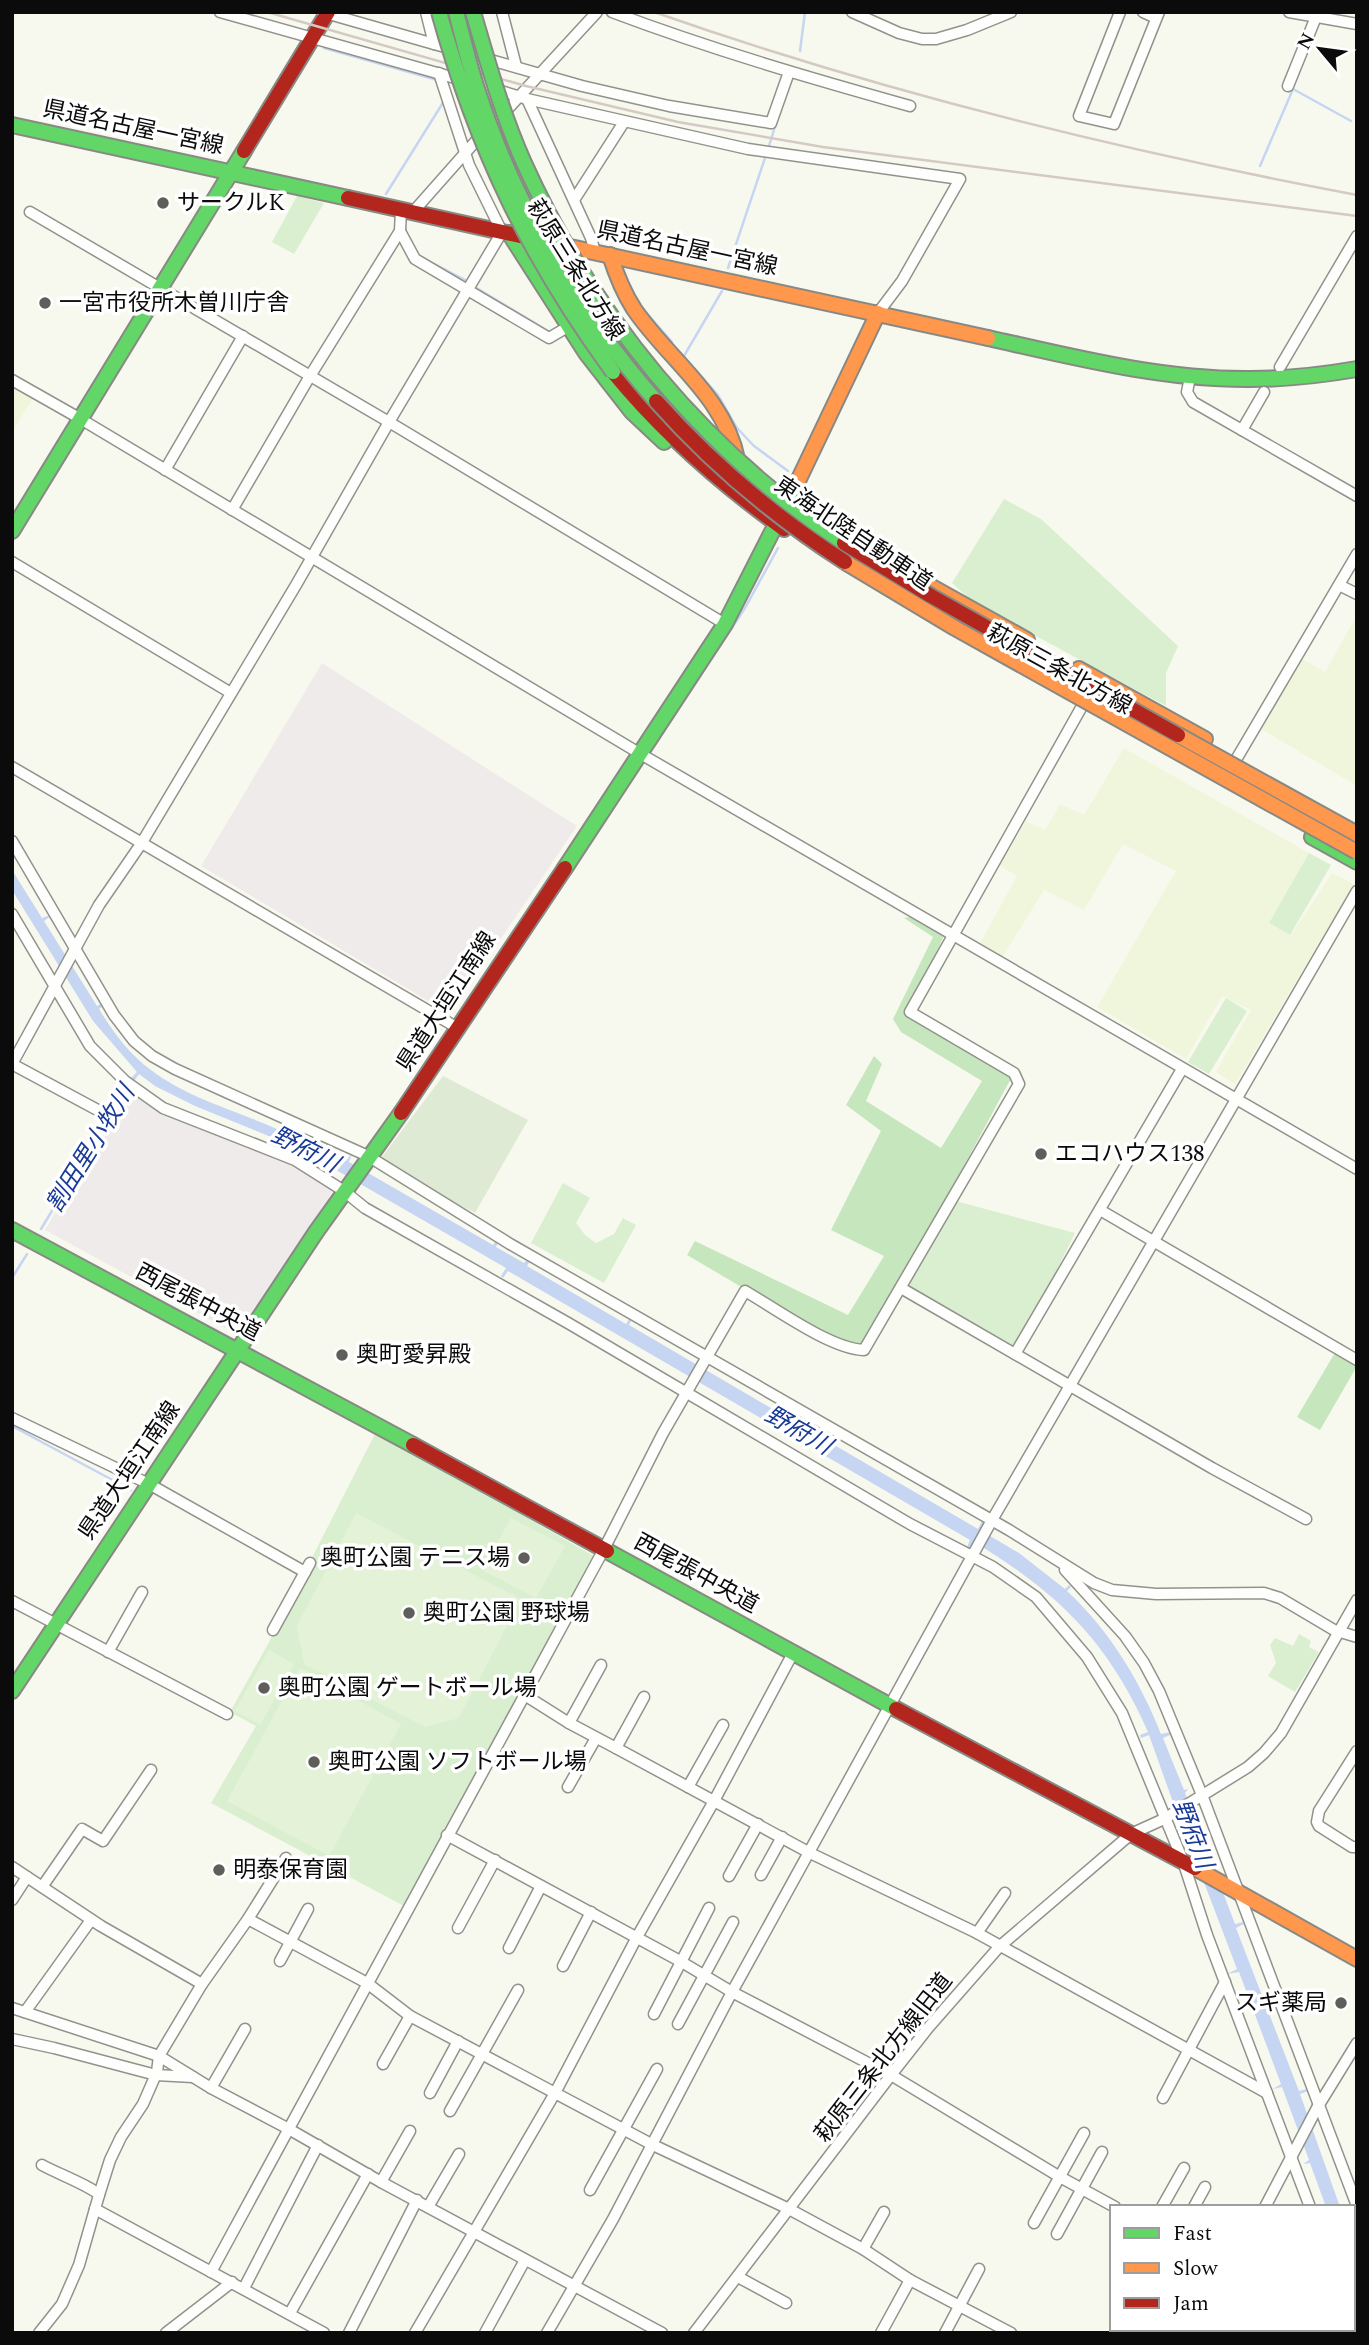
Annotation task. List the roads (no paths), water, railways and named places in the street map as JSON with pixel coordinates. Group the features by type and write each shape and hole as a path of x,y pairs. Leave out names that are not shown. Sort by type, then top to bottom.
{"main road":[{"name":"萩原三条北方線","path":"439,12 463,96 505,200 572,317 659,427 748,503 781,519 859,581 906,610 1357,862"},
{"name":"東海北陸自動車道","path":"456,12 467,57 496,143 557,267 582,306 636,377 666,411 728,472 804,535 887,589 1357,852"},
{"name":"東海北陸自動車道","path":"473,12 493,84 511,134 548,217 571,259 607,313 648,366 706,430 736,458 813,521 895,575 1357,834"},
{"path":"12,530 314,38 326,13"},
{"name":"県道名古屋一宮線","path":"12,125 1090,359 1190,377 1227,380 1286,379 1357,369"},
{"path":"506,232 599,372 648,429 664,442 694,459"},
{"path":"602,254 639,316 707,395 717,412 737,453 732,490"},
{"name":"県道大垣江南線","path":"12,1691 344,1191 413,1095 593,826 725,624 781,519 878,313"},
{"name":"萩原三条北方線","path":"781,519 817,522 837,531 1357,825"},
{"name":"西尾張中央道","path":"12,1230 239,1350 793,1653 1182,1861 1357,1959"}],"street":[{"path":"220,12 314,38 363,57 406,69 439,73 523,98 624,122 748,149 960,179 902,281 878,313"},
{"path":"426,12 433,44"},
{"path":"502,12 516,66"},
{"path":"232,510 310,376 400,231 407,211 523,98 539,75 597,12"},
{"path":"612,12 789,72 910,106"},
{"path":"852,12 899,33 922,39 936,39 967,30 1011,12"},
{"path":"1119,12 1079,116 1114,124 1158,15 1143,12"},
{"path":"1289,12 1357,24"},
{"path":"326,13 516,66 539,75 669,106 771,123 789,72"},
{"path":"1288,86 1317,15"},
{"path":"105,1114 12,1064 99,905 141,844 312,558 389,422 506,232 478,187 439,73"},
{"path":"523,98 602,254"},
{"path":"574,201 624,122"},
{"path":"30,212 389,422 725,624"},
{"path":"400,231 415,259 549,338 623,290"},
{"path":"1280,367 1357,236"},
{"path":"165,470 243,336"},
{"path":"1190,377 1187,392 1193,402 1357,496"},
{"path":"12,380 639,753 1357,1169"},
{"path":"1242,430 1264,393"},
{"path":"1237,758 1357,554"},
{"path":"12,562 231,693"},
{"path":"1339,584 1357,594"},
{"path":"211,2272 604,1549 686,1392 745,1291 849,1350 864,1350 1019,1084 1014,1073 910,1012 1081,708"},
{"path":"12,767 456,1027"},
{"path":"12,841 122,1026 134,1041 152,1056 207,1084 368,1156 510,1244 992,1520 1094,1583 1112,1590 1156,1594 1264,1593 1280,1598 1339,1631 1357,1637"},
{"path":"547,2333 653,2146 732,1992 992,1520 1357,891"},
{"path":"12,915 90,1046 129,1083 163,1108 295,1160 344,1191 365,1208 423,1239 910,1524 972,1556 1036,1597 1087,1657 1122,1713 1182,1861 1309,2205"},
{"path":"1015,1354 1182,1069"},
{"path":"1100,1210 1357,1360"},
{"path":"901,1288 1212,1468 1306,1519"},
{"path":"12,1418 149,1484 308,1567 273,1630"},
{"path":"1050,1555 1101,1607 1144,1663 1159,1691 1357,2206"},
{"path":"108,1651 142,1591"},
{"name":"萩原三条北方線旧道","path":"694,2333 928,2028 999,1947 1131,1835 1165,1818 1248,1767 1264,1753 1281,1733 1357,1600"},
{"path":"12,1601 227,1714"},
{"path":"415,2333 555,2094 637,1937 793,1653"},
{"path":"569,1723 601,1665"},
{"path":"523,1694 596,1738 810,1853 977,1933 1268,2093"},
{"path":"615,1748 644,1697"},
{"path":"688,1787 723,1725"},
{"path":"568,1787 596,1738"},
{"path":"1357,1751 1319,1811 1317,1822 1352,1847 1357,1847"},
{"path":"42,1887 82,1829 103,1841 151,1770"},
{"path":"729,1876 758,1825"},
{"path":"447,1835 637,1937 732,1992 891,2075 1111,2205"},
{"path":"761,1875 782,1838"},
{"path":"39,2333 62,2304 79,2265 82,2247 110,2160 121,2137 143,2104 156,2075 159,2056 202,1984 248,1919 286,1858"},
{"path":"458,1928 495,1860"},
{"path":"12,1867 92,1920 202,1984"},
{"path":"12,1899 27,1877"},
{"path":"509,1948 541,1886"},
{"path":"977,1933 1004,1893"},
{"path":"654,2014 709,1908"},
{"path":"280,1961 308,1909"},
{"path":"563,1966 591,1912"},
{"path":"248,1919 367,1983 410,2016 653,2146 789,2209 863,2249 910,2280 1011,2333"},
{"path":"25,2012 92,1920"},
{"path":"678,2024 733,1922"},
{"path":"1163,2098 1225,1982"},
{"path":"450,2111 518,1990"},
{"path":"12,2008 159,2056 211,2088 381,2182 662,2333"},
{"path":"383,2064 410,2016"},
{"path":"211,2088 245,2028"},
{"path":"12,2039 156,2075 193,2077"},
{"path":"429,2093 458,2041"},
{"path":"1266,2205 1318,2106 1357,2043"},
{"path":"590,2190 657,2069"},
{"path":"381,2182 410,2132"},
{"path":"1034,2223 1084,2133"},
{"path":"244,2288 318,2146"},
{"path":"1057,2234 1102,2152"},
{"path":"428,2207 459,2154"},
{"path":"42,2165 94,2189 99,2195"},
{"path":"1164,2205 1184,2168"},
{"path":"290,2313 368,2174"},
{"path":"1195,2205 1205,2187"},
{"path":"349,2333 417,2200"},
{"path":"95,2209 324,2333"},
{"path":"863,2249 884,2212"},
{"path":"485,2333 525,2260"},
{"path":"944,2333 979,2269"},
{"path":"738,2277 786,2303"},
{"path":"881,2333 910,2280"},
{"path":"166,2333 232,2282"}],"water":[{"name":"野府川","path":"12,870 42,918 51,916 44,921 97,1006 104,1002 106,1004 99,1009 116,1034 136,1057 163,1078 200,1098 289,1134 346,1161 352,1153 349,1162 493,1245 499,1240 496,1247 524,1263 528,1258 531,1259 527,1266 626,1324 631,1316 633,1317 629,1325 978,1529 982,1521 984,1523 980,1530 1019,1553 1065,1589 1069,1585 1071,1587 1067,1591 1097,1623 1122,1658 1161,1734 1172,1734 1163,1738 1184,1790 1188,1789 1185,1793 1235,1924 1244,1924 1236,1928 1299,2091 1308,2091 1300,2094 1339,2205 1325,2205 1310,2163 1303,2164 1309,2160 1282,2087 1273,2089 1281,2084 1239,1972 1227,1974 1237,1969 1181,1822 1175,1823 1179,1819 1149,1735 1141,1738 1140,1735 1148,1732 1116,1671 1097,1645 1055,1600 1031,1580 974,1542 969,1549 967,1547 970,1540 508,1271 503,1278 501,1276 506,1268 298,1148 195,1106 155,1086 139,1074 128,1090 123,1086 137,1072 93,1021 12,890"}],"waterway":[{"path":"800,51 805,12"},
{"path":"324,48 437,82"},
{"path":"1260,166 1293,89 1351,121"},
{"path":"386,194 444,101"},
{"path":"769,146 777,120"},
{"path":"728,268 766,155"},
{"path":"421,257 467,281"},
{"path":"475,287 548,331"},
{"path":"684,356 722,291"},
{"path":"173,302 197,315"},
{"path":"644,310 672,342"},
{"path":"694,368 718,395 737,428 754,446 788,471"},
{"path":"656,743 745,608 778,548"},
{"path":"534,926 559,888"},
{"path":"422,1094 517,951"},
{"name":"割田里小牧川","path":"41,1229 126,1088"},
{"path":"385,1148 398,1128"},
{"name":"割田里小牧川","path":"12,1278 27,1254"},
{"path":"12,1426 131,1490"}],"railway":[{"path":"267,12 526,86 678,122 823,147 1357,216"},
{"path":"654,12 827,68 1002,117 1179,159 1357,195"}],"place":[{"name":"サークルK","path":"163,203"},
{"name":"一宮市役所木曽川庁舎","path":"45,303"},
{"name":"エコハウス138","path":"1041,1154"},
{"name":"奥町愛昇殿","path":"342,1355"},
{"name":"奥町公園 テニス場","path":"524,1558"},
{"name":"奥町公園 野球場","path":"409,1613"},
{"name":"奥町公園 ゲートボール場","path":"264,1688"},
{"name":"奥町公園 ソフトボール場","path":"314,1762"},
{"name":"明泰保育園","path":"219,1870"},
{"name":"スギ薬局","path":"1341,2003"}]}
